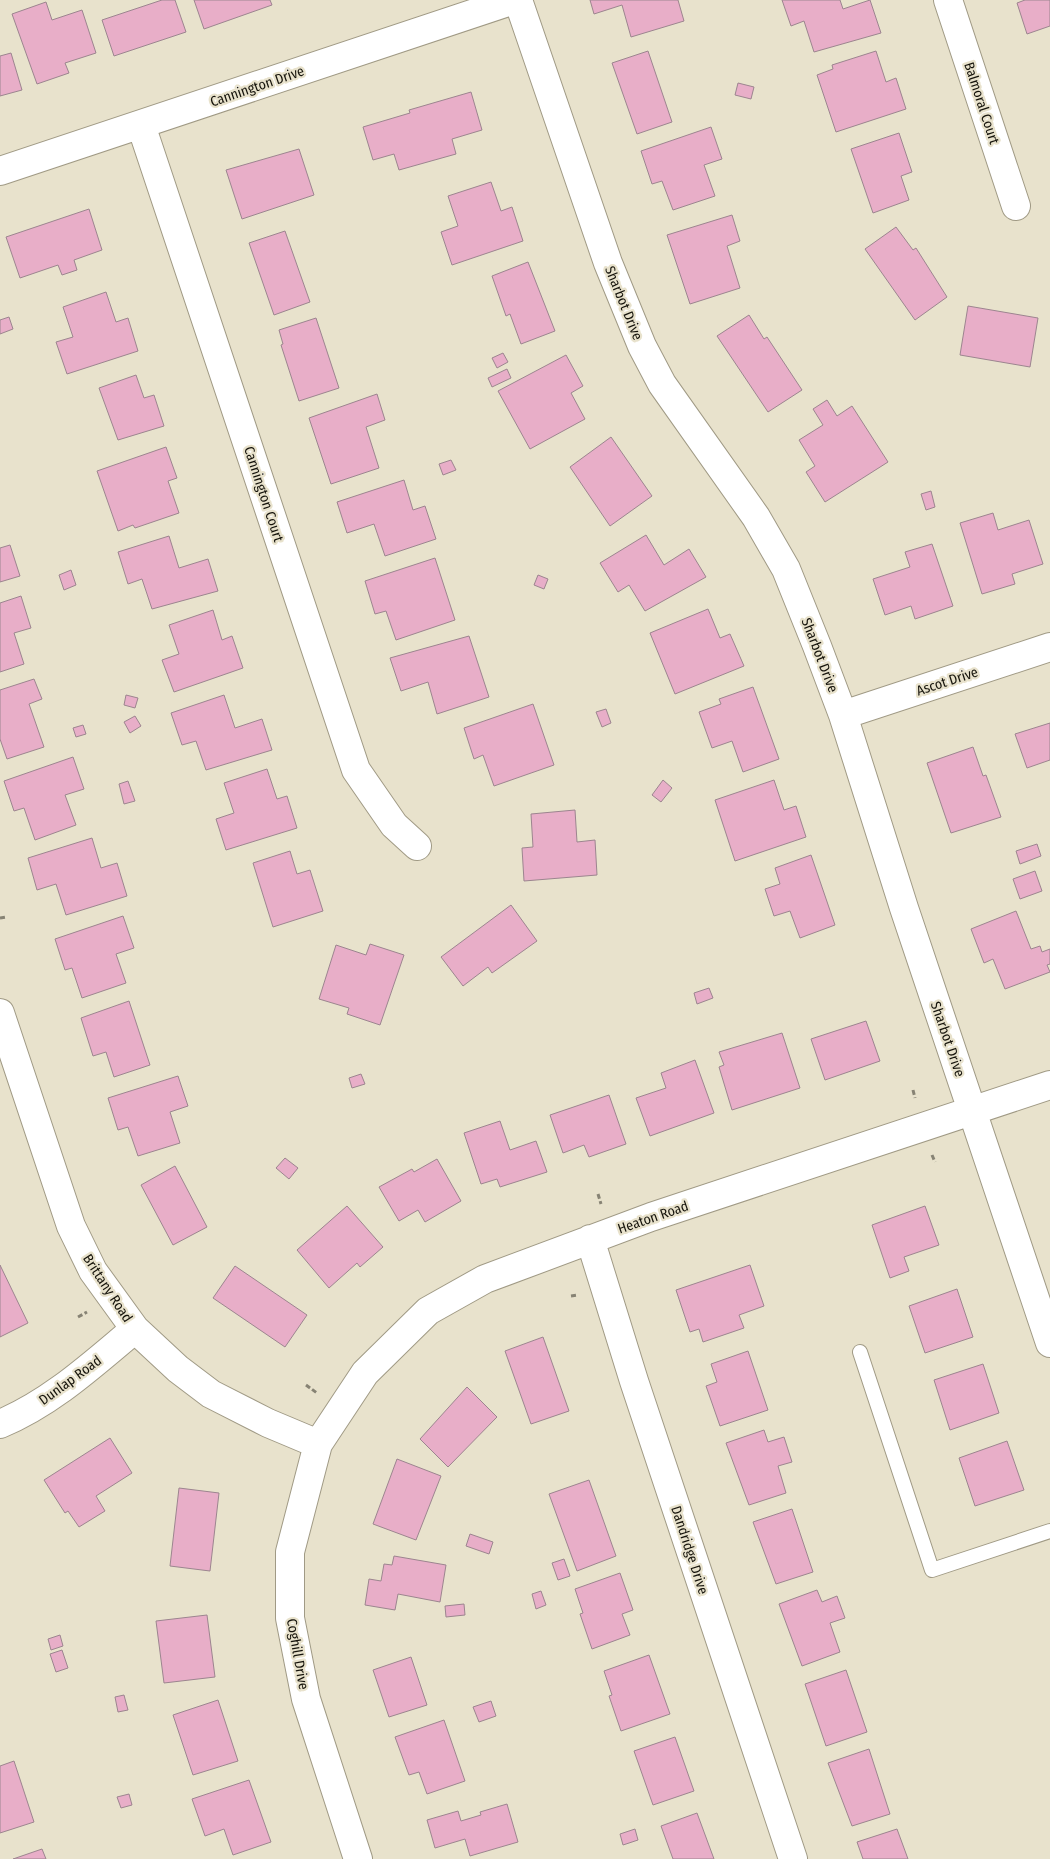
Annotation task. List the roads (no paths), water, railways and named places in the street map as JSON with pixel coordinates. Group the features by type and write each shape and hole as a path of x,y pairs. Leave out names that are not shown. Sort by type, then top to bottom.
{"street":[{"name":"Cannington Drive","path":"0,171 514,0"},
{"name":"Sharbot Drive","path":"518,0 608,263 642,346 662,384 756,517 786,569 844,715 904,908 1050,1343"},
{"name":"Balmoral Court","path":"948,0 1016,206"},
{"name":"Cannington Court","path":"141,125 356,770 394,825 417,846"},
{"name":"Ascot Drive","path":"844,715 1050,647"},
{"name":"Brittany Road","path":"0,1013 71,1226 93,1271 135,1329 178,1369 211,1394 268,1423 318,1444"},
{"name":"Heaton Road","path":"318,1444 365,1373 428,1311 485,1279 651,1217 1050,1086"},
{"name":"Dandridge Drive","path":"590,1239 634,1381 793,1859"},
{"name":"Dunlap Road","path":"0,1424 23,1414 80,1375 135,1329"},
{"name":"Coghill Drive","path":"318,1444 290,1552 290,1618 306,1700 358,1859"}],"lane":[{"path":"860,1352 932,1570 1050,1530"}]}
